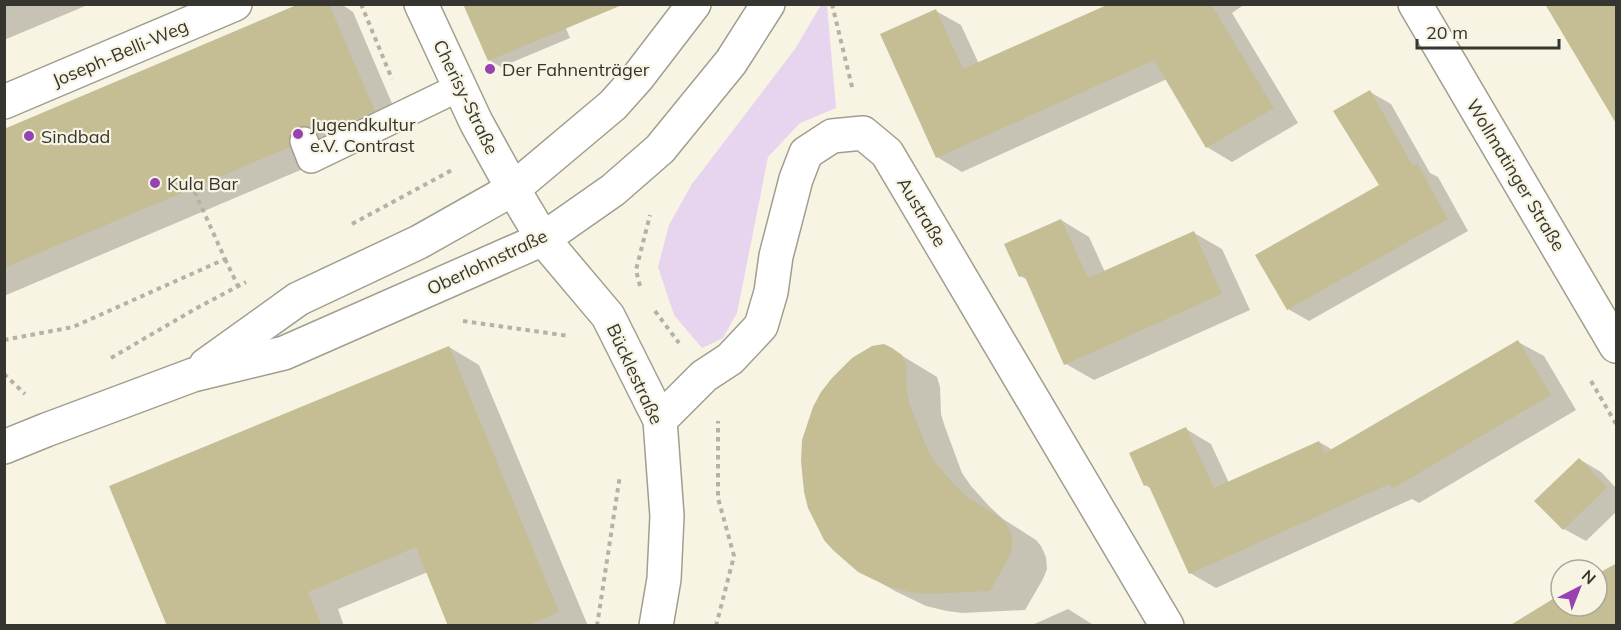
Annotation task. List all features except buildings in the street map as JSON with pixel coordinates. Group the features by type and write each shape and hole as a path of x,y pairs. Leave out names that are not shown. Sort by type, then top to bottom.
{"street":[{"name":"Joseph-Belli-Weg","path":"4,102 235,4"},
{"name":"Cherisy-Straße","path":"421,4 480,130 513,189"},
{"name":"Oberlohnstraße","path":"193,375 298,299 419,242 513,189 613,105 638,77 694,4"},
{"name":"Oberlohnstraße","path":"4,447 193,375 284,353 543,239 613,190 660,149 731,62 768,4"},
{"name":"Wollmatinger Straße","path":"1415,4 1617,346"},
{"path":"660,420 704,376 730,359 761,326 771,292 778,245 796,179 806,153 832,136 863,133"},
{"name":"Austraße","path":"863,133 887,153 1167,626"},
{"name":"Bücklestraße","path":"513,189 543,239 608,316 660,420 667,516 664,579 656,626"}],"lane":[{"path":"304,141 311,159 460,87"}],"path":[{"path":"361,4 406,113"},
{"path":"832,4 863,133"},
{"path":"193,188 238,286"},
{"path":"352,224 394,201"},
{"path":"641,291 636,270 650,215 656,206"},
{"path":"4,340 73,327 225,260"},
{"path":"102,362 113,358 248,280"},
{"path":"442,284 463,321 569,336 576,344"},
{"path":"652,307 704,376 718,420 718,498 734,556 716,626"},
{"path":"4,374 25,393"},
{"path":"597,626 621,468"}],"shaded area":[{"path":"821,5 827,5 836,108 800,123 768,157 737,313 723,338 702,348 674,315 658,267 669,225 692,184 795,49"}],"place":[{"name":"Der Fahnenträger","path":"490,69"},
{"name":"Jugendkultur e.V. Contrast","path":"298,134"},
{"name":"Sindbad","path":"29,136"},
{"name":"Kula Bar","path":"155,183"}]}
